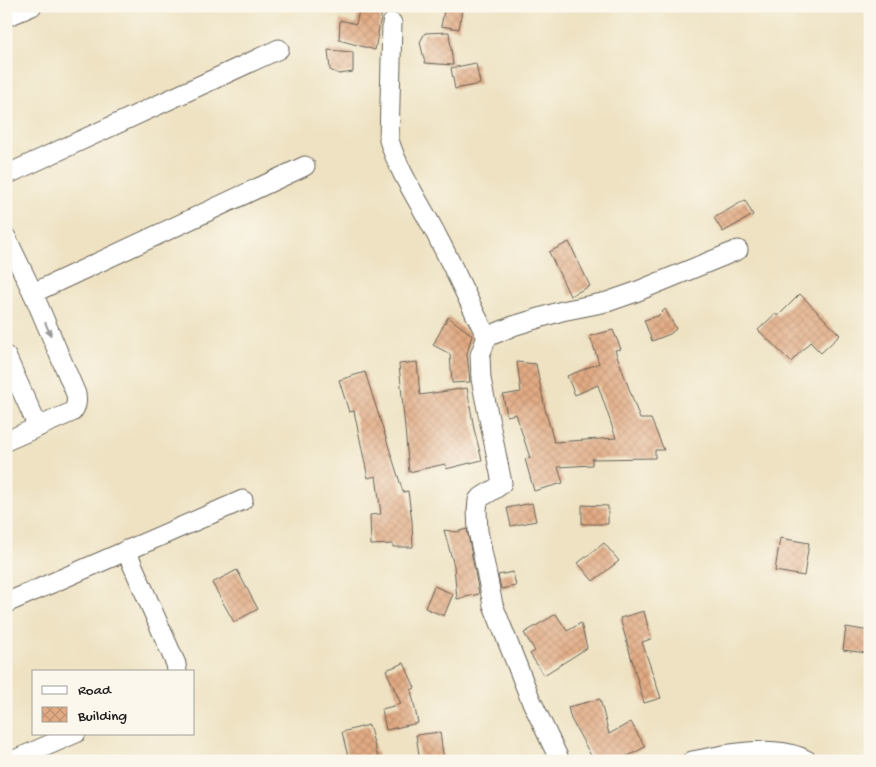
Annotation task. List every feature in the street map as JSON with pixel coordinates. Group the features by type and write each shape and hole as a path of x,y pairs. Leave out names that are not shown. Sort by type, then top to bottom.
{"street":[{"path":"6,17 32,6"},
{"path":"392,23 388,140 394,156 440,240 471,308 487,337"},
{"path":"6,174 279,48"},
{"path":"33,293 305,166"},
{"path":"6,237 33,293 77,400 72,412 6,441"},
{"path":"560,761 530,698 493,605 478,531 478,500 502,483 481,379 480,355 487,337 513,326 562,311 607,302 738,250"},
{"path":"6,356 38,427"},
{"path":"6,603 243,500"},
{"path":"126,550 176,664 177,670"},
{"path":"12,761 74,734"},
{"path":"692,761 751,752 780,753 803,758 808,761"}],"building":[{"path":"360,6 383,6 375,50 339,40 340,20 356,24"},
{"path":"445,6 462,9 459,29 441,26"},
{"path":"449,32 453,65 425,63 420,42 425,33"},
{"path":"328,50 353,52 353,72 339,74 330,70"},
{"path":"476,63 480,84 455,89 451,68"},
{"path":"745,200 753,215 723,232 714,218"},
{"path":"569,242 590,286 570,296 549,252"},
{"path":"800,294 840,335 821,353 810,342 791,362 758,330 775,314 778,316"},
{"path":"665,309 676,329 670,334 652,341 644,320 658,316"},
{"path":"448,317 472,335 467,354 470,382 452,383 450,354 433,345"},
{"path":"613,330 621,349 615,350 640,419 651,419 664,450 655,450 655,458 592,459 592,465 558,467 563,483 534,491 525,459 530,458 516,414 507,416 503,395 521,392 517,362 536,364 554,442 616,438 598,385 575,395 567,376 599,363 590,336"},
{"path":"417,362 420,395 467,388 474,429 482,460 446,469 445,464 409,472 399,364"},
{"path":"365,372 403,492 408,491 413,547 393,547 393,544 371,545 370,515 381,514 376,476 368,478 354,411 349,412 339,380"},
{"path":"532,503 536,521 511,526 507,508"},
{"path":"582,505 608,506 608,524 582,524"},
{"path":"467,529 479,594 457,599 454,566 444,530 456,532"},
{"path":"780,538 809,543 804,576 775,571"},
{"path":"604,543 619,561 593,581 578,563"},
{"path":"237,570 258,609 234,622 212,583"},
{"path":"513,572 516,586 501,589 498,575"},
{"path":"434,586 453,594 444,616 425,608"},
{"path":"644,611 651,639 642,642 661,698 644,703 620,618"},
{"path":"556,614 567,631 581,623 587,648 544,675 530,654 535,651 524,633"},
{"path":"846,627 870,631 867,653 843,650"},
{"path":"404,663 415,688 411,690 418,723 386,730 382,709 401,704 386,670"},
{"path":"600,699 609,734 631,722 645,747 619,761 594,761 571,719 568,707"},
{"path":"369,725 379,761 349,761 342,732"},
{"path":"440,732 444,761 420,761 416,735"}]}
